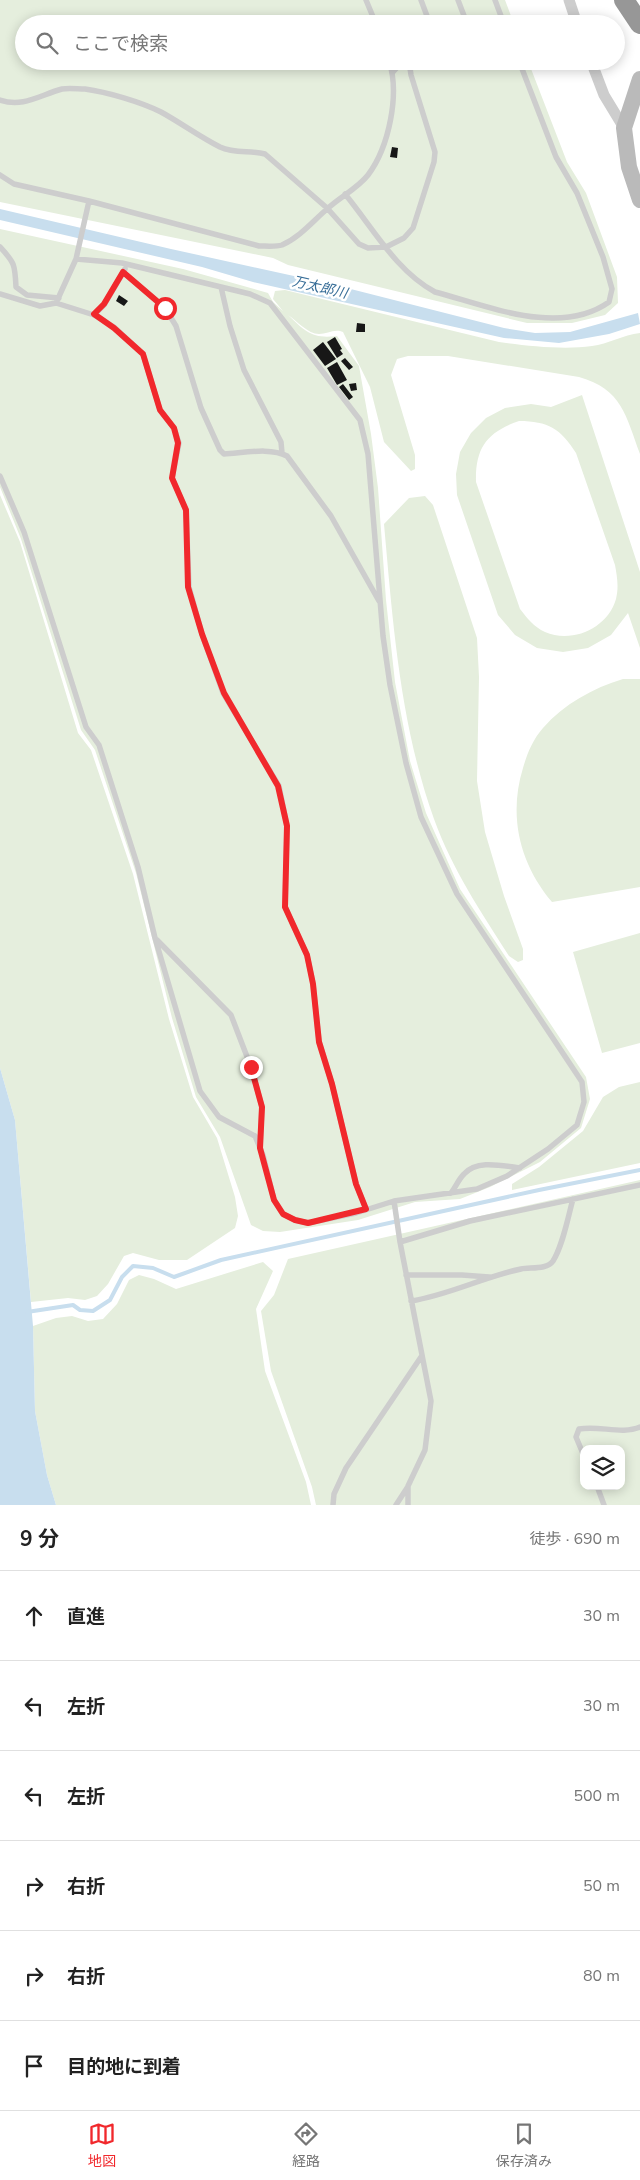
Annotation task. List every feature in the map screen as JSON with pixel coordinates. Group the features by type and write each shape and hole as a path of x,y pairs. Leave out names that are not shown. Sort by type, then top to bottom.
{"highway":[{"path":"624,0 640,24"}],"street":[{"path":"569,0 574,15"},
{"path":"594,70 604,95 624,128 629,167 640,200"},
{"path":"624,128 640,80"}],"lane":[{"path":"366,0 372,15"},
{"path":"421,0 427,15"},
{"path":"458,0 464,15"},
{"path":"495,0 501,15"},
{"path":"0,100 26,102 63,89 85,89 159,111 221,147 234,152 257,152 264,154 327,208 359,244 368,248 386,247 404,238 413,228 434,162 433,144 410,70"},
{"path":"345,194 396,262 421,285 435,292 532,318 580,316 598,310 609,302 612,289 603,257 577,193 556,157 522,70"},
{"path":"0,175 14,184 259,246 281,245 303,232 327,208 368,176 388,136 393,93 393,72"},
{"path":"0,294 40,306 58,300 76,258 89,202"},
{"path":"0,247 12,259 16,287 27,295 58,300 94,314 114,328 143,354 160,410 174,428 178,443 172,478 186,510 188,587 202,634 224,693 278,786 287,826 285,907 307,955 313,984 319,1042 332,1084 356,1184 366,1209"},
{"path":"0,476 24,532 86,727 99,745 138,867 156,938 200,1091 219,1117 256,1136 274,1200 283,1214 295,1220 308,1223 395,1202 477,1189 520,1168 562,1139 577,1125 584,1102 582,1082 457,894 422,817 406,763 392,694 380,603 368,454 360,420 270,303 250,294 127,264 76,258"},
{"path":"94,314 104,304 127,264"},
{"path":"123,272 165,308 176,326 201,408 220,450 224,454 282,453 287,456 331,516 380,603"},
{"path":"221,287 230,326 244,370 282,442 282,453"},
{"path":"156,938 231,1015 251,1067 262,1107 260,1148"},
{"path":"450,1194 456,1188 463,1174 473,1166 492,1165 520,1168"},
{"path":"400,1242 470,1221 640,1185"},
{"path":"411,1301 428,1298 521,1269 548,1266 553,1262 573,1199"},
{"path":"395,1202 400,1242 430,1401 425,1450 408,1486 396,1505"},
{"path":"406,1275 462,1275 490,1278"},
{"path":"333,1505 334,1494 346,1468 421,1357"},
{"path":"580,1446 576,1437 579,1429 591,1427 633,1430 640,1427"},
{"path":"408,1486 408,1505"},
{"path":"598,1490 604,1505"}],"green space":[{"path":"0,0 505,0 511,15 15,15 15,70 531,70 567,162 586,193 617,277 618,303 605,315 572,323 527,323 288,265 273,258 0,202"},
{"path":"0,229 183,269 268,293 273,302 283,311 273,299 275,291 285,290 499,342 521,345 558,348 581,347 598,345 640,333 640,454 626,416 620,406 605,389 593,382 579,377 448,356 408,356 397,359 391,375 415,455 415,469 411,471 384,442 370,387 343,332 315,333 307,330 288,315 310,333 328,337 337,336 359,366 378,488 386,600 395,682 410,761 426,813 460,889 586,1077 590,1099 581,1128 540,1162 490,1187 460,1199 415,1202 358,1220 280,1232 263,1231 251,1225 220,1137 196,1097 172,1018 136,873 95,750 81,730 21,539 0,487"},
{"path":"582,395 640,572 640,648 628,613 611,635 588,648 563,652 537,648 515,635 498,615 457,495 456,474 460,452 471,433 486,418 505,408 531,404 551,407","holes":["519,421 546,425 559,432 576,453 615,565 617,590 612,609 597,625 588,631 577,634 566,636 545,632 534,625 520,609 476,482 478,460 485,443 491,436 508,425"]},
{"path":"0,495 20,542 78,733 91,750 133,874 169,1019 193,1097 217,1138 235,1197 238,1216 235,1228 187,1260 159,1260 133,1253 124,1256 108,1284 97,1296 85,1300 68,1298 31,1302 15,1120 0,1068"},
{"path":"425,496 433,505 477,638 479,677 477,781 485,832 504,896 523,949 523,960 518,962 509,956 449,855 422,783 413,747 395,636 384,524 409,498"},
{"path":"623,679 640,679 640,887 552,902 532,872 520,839 517,822 517,804 525,763 536,737 560,711 590,692"},
{"path":"640,933 640,1043 602,1053 573,952"},
{"path":"640,1082 640,1163 512,1190 512,1184 539,1167 583,1131 603,1097 619,1087"},
{"path":"640,1180 640,1505 316,1505 312,1487 271,1371 261,1311 274,1295 288,1259"},
{"path":"263,1262 273,1271 256,1309 265,1371 306,1482 311,1505 56,1505 47,1475 35,1411 33,1326 56,1318 72,1316 88,1321 103,1319 117,1304 129,1280 139,1275 154,1279 176,1289"}],"water":[{"name":"万太郎川","path":"0,209 335,285 504,328 535,333 570,332 638,313 640,324 609,334 559,343 504,338 253,282 202,267 0,220"},
{"path":"0,1068 15,1120 33,1326 35,1411 47,1475 56,1505 0,1505"}],"building":[{"path":"392,147 398,148 397,158 390,157"},
{"path":"119,295 128,301 124,306 116,301"},
{"path":"357,323 365,324 365,332 356,332"},
{"path":"335,337 343,354 337,358 327,342"},
{"path":"323,342 336,359 325,366 313,350"},
{"path":"345,358 353,367 349,370 341,361"},
{"path":"337,362 347,380 337,385 327,368"},
{"path":"356,383 357,390 351,391 349,384"},
{"path":"343,384 353,397 349,400 339,387"}],"waterway":[{"path":"27,1312 73,1305 80,1310 93,1311 110,1300 122,1277 133,1266 153,1268 174,1277 221,1260 539,1190 640,1170"}],"route":[{"path":"165,308 123,272 104,304 94,314 114,328 143,354 160,410 174,428 178,443 172,478 186,510 188,587 202,634 224,693 278,786 287,826 285,907 307,955 313,984 319,1042 342,1122 347,1154 366,1209 356,1213 308,1223 295,1220 283,1214 274,1200 260,1148 262,1107 251,1067"}]}
